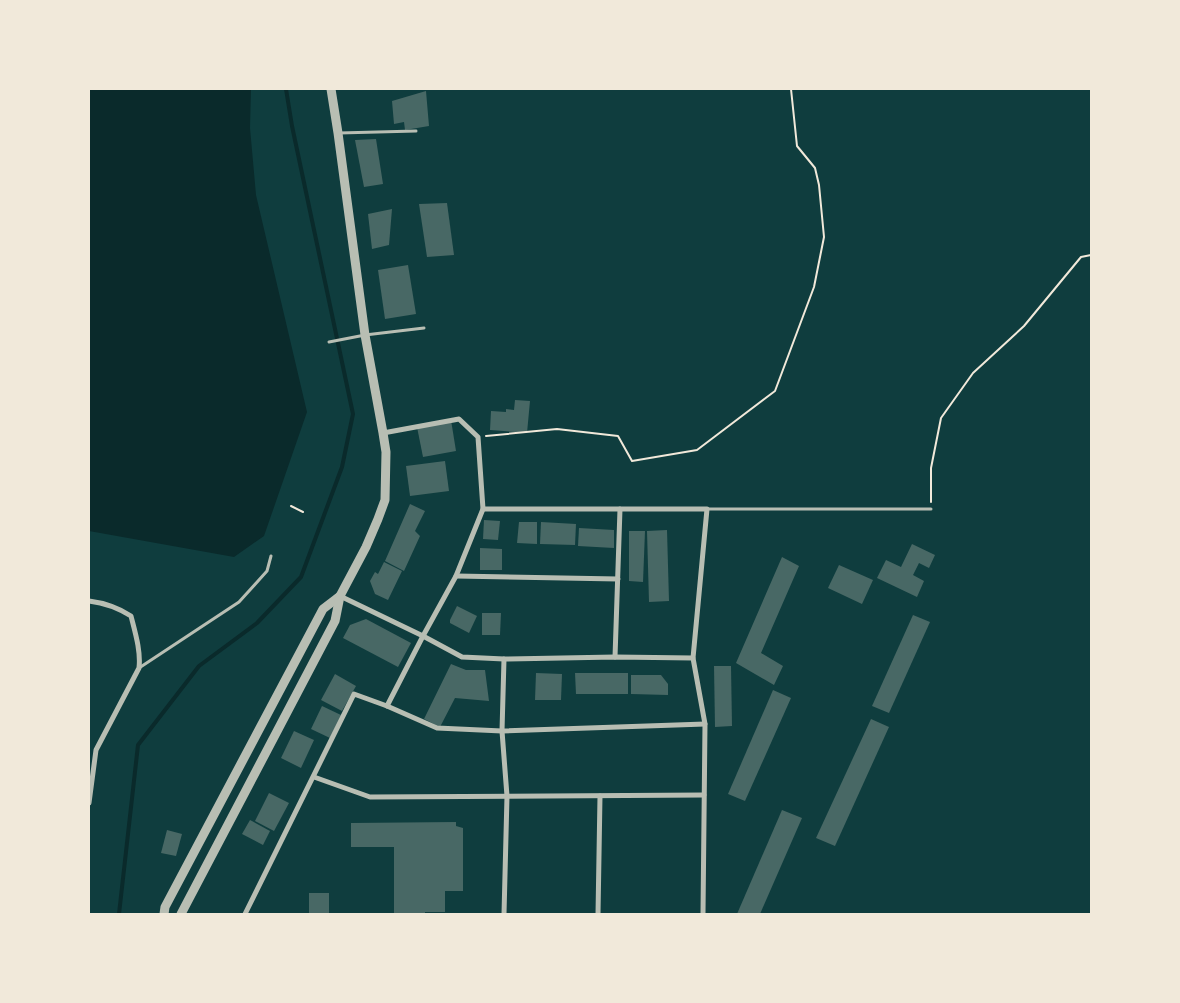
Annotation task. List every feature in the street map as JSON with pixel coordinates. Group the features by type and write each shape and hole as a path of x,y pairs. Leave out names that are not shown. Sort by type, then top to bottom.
{"street":[{"path":"181,914 335,620 340,596 366,547 385,500 386,452 365,335 331,89"},
{"path":"383,433 459,419 478,437 484,509 456,576 387,706"},
{"path":"484,509 707,509 693,658 705,724 703,914"},
{"path":"615,657 620,509"},
{"path":"456,576 618,579"},
{"path":"340,596 462,657 504,659 693,658"},
{"path":"164,914 165,907 323,609 340,596"},
{"path":"89,601 120,608 131,616 140,662 139,668 96,750 89,803"},
{"path":"504,659 502,731 507,796 504,914"},
{"path":"245,914 354,694 437,728 502,731 705,724"},
{"path":"314,777 370,797 704,795"},
{"path":"598,914 600,796"}],"lane":[{"path":"338,134 416,130"},
{"path":"329,342 365,335 424,328"},
{"path":"707,509 931,509"},
{"path":"139,668 239,602 267,571 271,556"}],"path":[{"path":"478,437 557,430 618,436 632,461 697,450 776,391 814,287 824,237 816,168 797,146 791,89"},
{"path":"931,509 931,468 941,418 973,373 1024,326 1081,257 1091,254"},
{"path":"291,506 303,512"}],"water":[{"path":"89,89 251,89 250,128 256,195 307,412 264,536 234,557 89,531"}],"building":[{"path":"426,91 429,126 405,130 404,122 394,124 392,101"},
{"path":"376,139 383,184 364,187 355,140"},
{"path":"447,203 454,255 427,257 419,204"},
{"path":"392,209 389,245 372,249 368,214"},
{"path":"408,265 416,314 385,319 378,270"},
{"path":"515,400 530,401 527,433 490,430 491,411 506,412 506,409 514,410"},
{"path":"451,420 456,451 423,457 417,427"},
{"path":"445,461 449,491 410,496 406,466"},
{"path":"410,504 425,511 415,531 420,536 404,571 385,561"},
{"path":"484,520 500,521 498,540 483,539"},
{"path":"519,522 537,522 537,544 517,543"},
{"path":"541,522 576,524 575,545 540,544"},
{"path":"579,528 614,530 614,548 578,546"},
{"path":"667,530 669,601 649,602 647,531"},
{"path":"629,531 645,531 643,582 629,581"},
{"path":"912,544 935,555 929,568 919,563 913,575 924,581 917,597 877,578 886,560 901,567"},
{"path":"480,548 502,549 502,570 480,570"},
{"path":"782,557 799,566 761,653 783,666 774,685 736,663"},
{"path":"384,562 402,571 388,600 375,594 370,581 375,572 378,574"},
{"path":"839,565 873,580 862,604 828,588"},
{"path":"457,606 477,616 469,633 450,623"},
{"path":"482,613 501,613 500,635 482,635"},
{"path":"913,615 930,622 889,713 872,706"},
{"path":"366,619 411,643 398,667 343,638 350,625"},
{"path":"451,664 466,670 485,670 489,701 455,698 440,727 424,719"},
{"path":"714,666 731,666 732,726 715,727"},
{"path":"536,673 562,674 561,700 535,700"},
{"path":"575,673 628,673 628,694 576,694"},
{"path":"335,674 356,686 342,711 321,700"},
{"path":"631,675 661,675 668,684 668,695 631,694"},
{"path":"773,690 791,698 745,801 728,794"},
{"path":"322,706 341,715 330,738 311,729"},
{"path":"871,719 889,727 835,846 816,838"},
{"path":"294,731 314,740 301,768 281,758"},
{"path":"269,793 289,803 274,831 255,821"},
{"path":"782,810 802,818 760,914 737,914"},
{"path":"250,820 270,831 263,845 242,834"},
{"path":"456,822 456,826 463,828 463,891 445,891 445,912 394,914 394,847 351,847 351,823"},
{"path":"167,830 182,834 176,856 161,853"},
{"path":"309,893 329,893 329,914 309,914"}],"waterway":[{"path":"119,914 138,745 199,666 257,623 301,577 342,467 353,414 292,126 286,89"}]}
